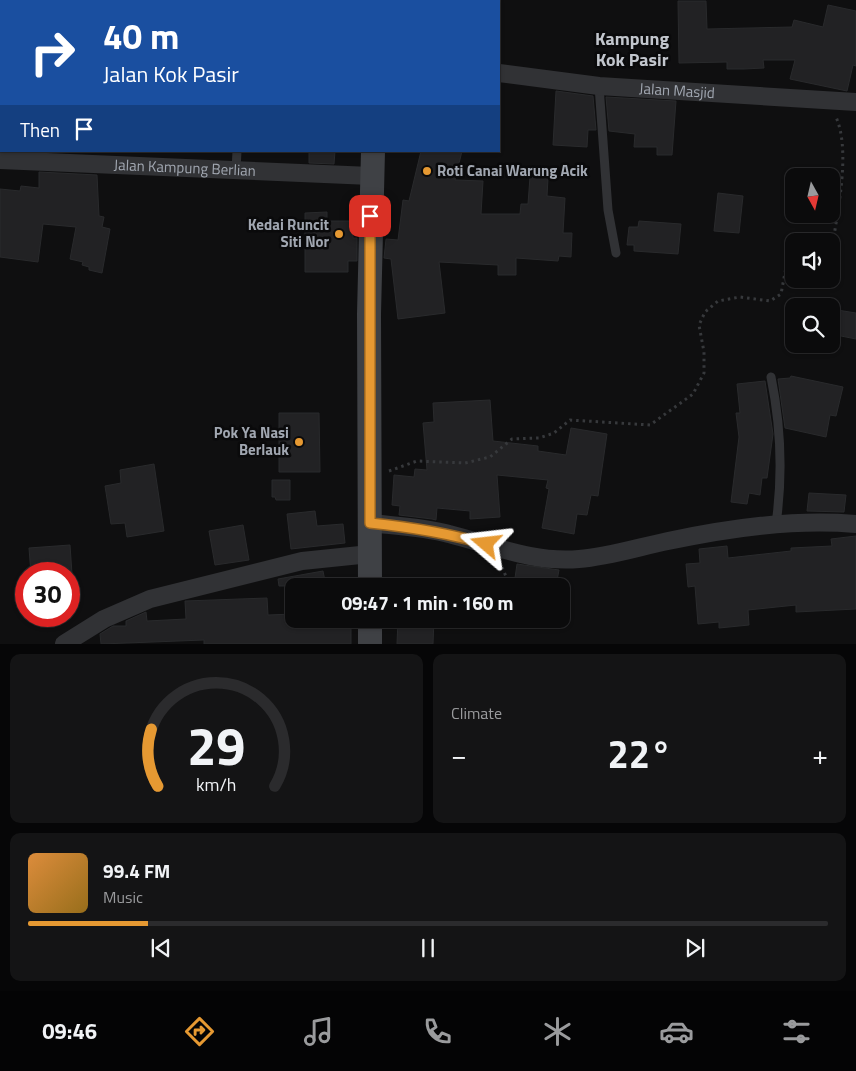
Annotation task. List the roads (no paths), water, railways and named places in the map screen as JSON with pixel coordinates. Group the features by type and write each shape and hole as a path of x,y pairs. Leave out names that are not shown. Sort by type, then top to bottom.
{"street":[{"name":"Jalan Masjid","path":"500,73 599,86 856,102"},
{"path":"370,578 371,176 373,152"},
{"name":"Jalan Kampung Berlian","path":"0,160 371,176"},
{"path":"370,523 415,527 448,533 516,554 548,559 580,559 708,532 776,524 830,522 856,524"},
{"path":"64,644 104,619 150,599 302,561 370,554"},
{"path":"370,628 370,644"}],"lane":[{"path":"599,86 608,210 616,252"},
{"path":"236,170 237,152"},
{"path":"771,377 778,411 781,446 780,494 776,524"}],"place":[{"name":"Roti Canai Warung Acik","path":"427,171"},
{"name":"Kedai Runcit Siti Nor","path":"339,234"},
{"name":"Pok Ya Nasi Berlauk","path":"299,442"}],"district":[{"name":"Kampung Kok Pasir","path":"632,49"}]}
